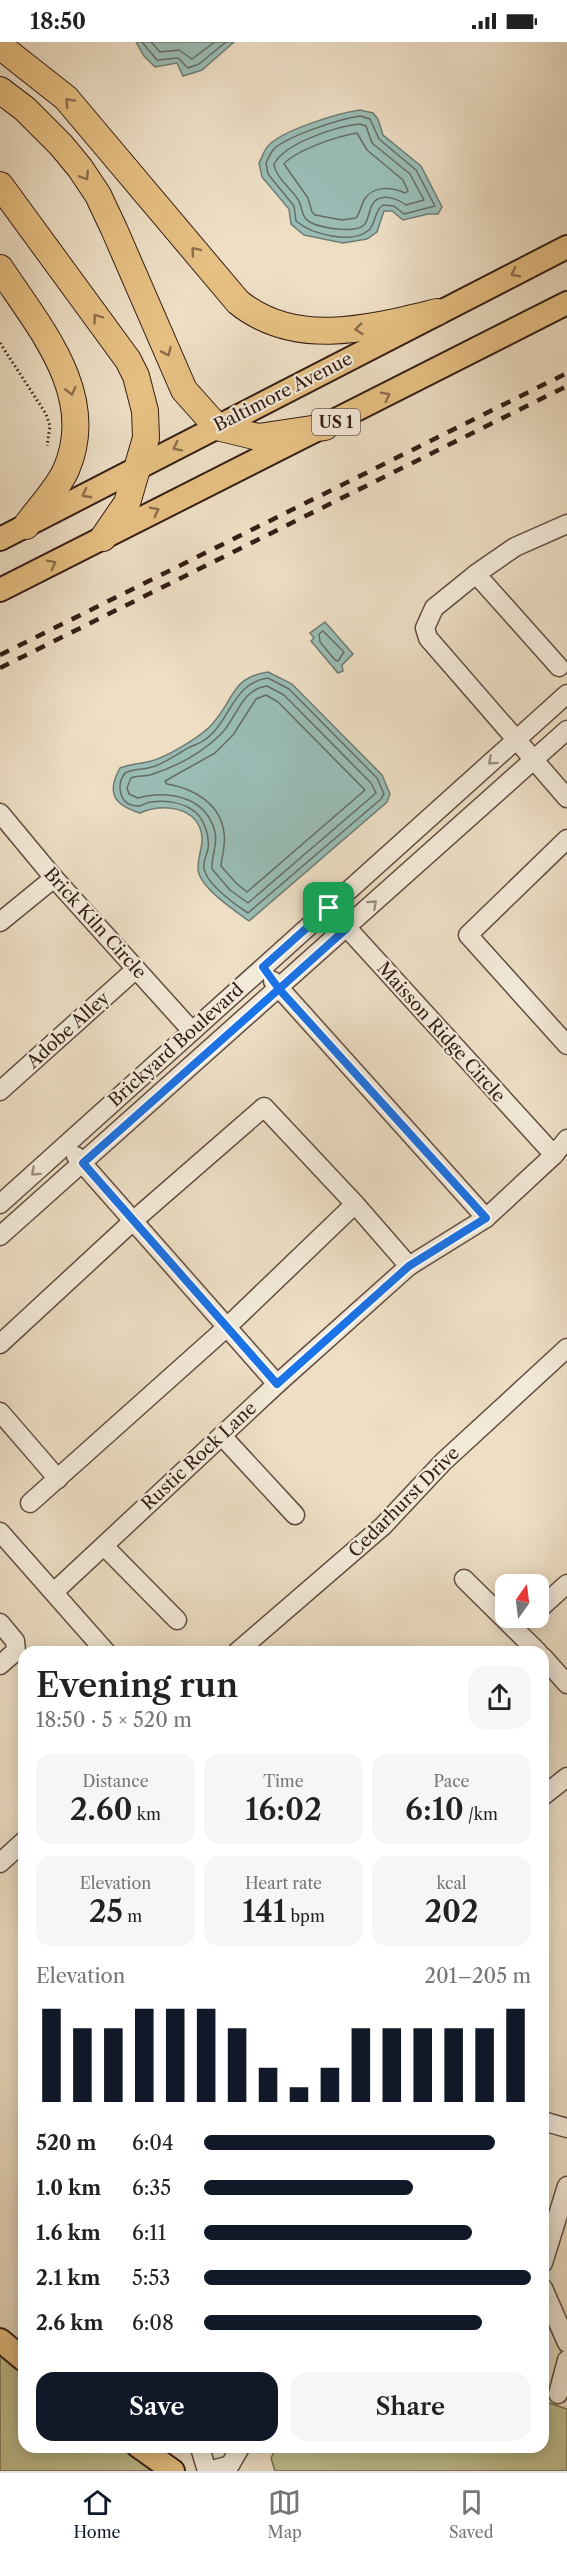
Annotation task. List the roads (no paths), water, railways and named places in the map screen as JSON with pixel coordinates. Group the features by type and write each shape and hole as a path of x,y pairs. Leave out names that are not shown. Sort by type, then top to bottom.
{"highway":[{"path":"0,46 66,98 238,302 258,317 285,327 316,332 364,329 437,312"},
{"path":"0,90 25,108 61,145 98,195 184,390 217,427 258,437 325,427"},
{"path":"0,185 128,360 136,376 145,411 146,438 127,503 103,538"},
{"path":"0,268 56,353 69,382 75,411 74,444 65,472 26,526"}],"main road":[{"name":"Baltimore Avenue","path":"0,539 567,247"},
{"name":"US 1","path":"0,590 567,303"},
{"path":"0,2340 18,2355"},
{"path":"148,2453 173,2471"}],"street":[{"path":"567,524 515,547 476,574 434,608 425,628 428,638 567,798"},
{"path":"476,574 559,667"},
{"name":"Brickyard Boulevard","path":"0,1204 567,694"},
{"name":"Brickyard Boulevard","path":"0,1236 567,730"},
{"name":"Brick Kiln Circle","path":"0,813 54,878 192,1031"},
{"path":"563,1034 468,935 567,839"},
{"path":"1,920 54,878"},
{"name":"Maisson Ridge Circle","path":"329,908 554,1155"},
{"path":"263,967 279,989 486,1218"},
{"name":"Adobe Alley","path":"0,1091 136,969"},
{"path":"0,1344 134,1221 264,1107 355,1204 409,1266"},
{"name":"Rustic Rock Lane","path":"54,1592 277,1384 409,1266 486,1218 554,1155 567,1139"},
{"path":"65,1146 83,1163 277,1384"},
{"path":"30,1503 227,1327 355,1204"},
{"name":"Cedarhurst Drive","path":"244,1646 383,1526 443,1462 567,1348"},
{"path":"0,1412 58,1479"},
{"path":"222,1436 295,1515"},
{"path":"0,1532 101,1646"},
{"path":"104,1546 177,1620"},
{"path":"464,1579 532,1646"},
{"path":"549,1600 567,1584"},
{"path":"0,1623 15,1641 16,1651 0,1665"},
{"path":"549,1664 567,1684"},
{"path":"549,1791 567,1777"},
{"path":"0,1863 18,1846"},
{"path":"549,2123 567,2128"},
{"path":"549,2244 567,2186"},
{"path":"550,2324 567,2343"},
{"path":"556,2393 567,2360"},
{"path":"202,2453 208,2471 231,2465 237,2453"}],"water":[{"path":"136,42 234,42 202,70 183,76 177,63 155,67 144,56"},
{"path":"360,110 373,113 378,119 383,135 421,166 442,207 438,214 403,220 392,211 384,211 377,232 367,239 343,243 304,235 291,224 289,209 262,177 259,163 268,146 285,134 325,118"},
{"path":"325,622 353,654 342,665 343,671 338,673 311,641 314,638 310,633"},
{"path":"268,672 292,684 382,775 390,794 387,802 249,921 221,900 202,880 198,865 202,837 194,819 187,813 168,808 140,813 131,810 119,802 113,791 120,768 154,760 183,746 209,728 240,684 256,675"}],"railway":[{"path":"0,655 567,373"},
{"path":"0,668 567,386"}]}
